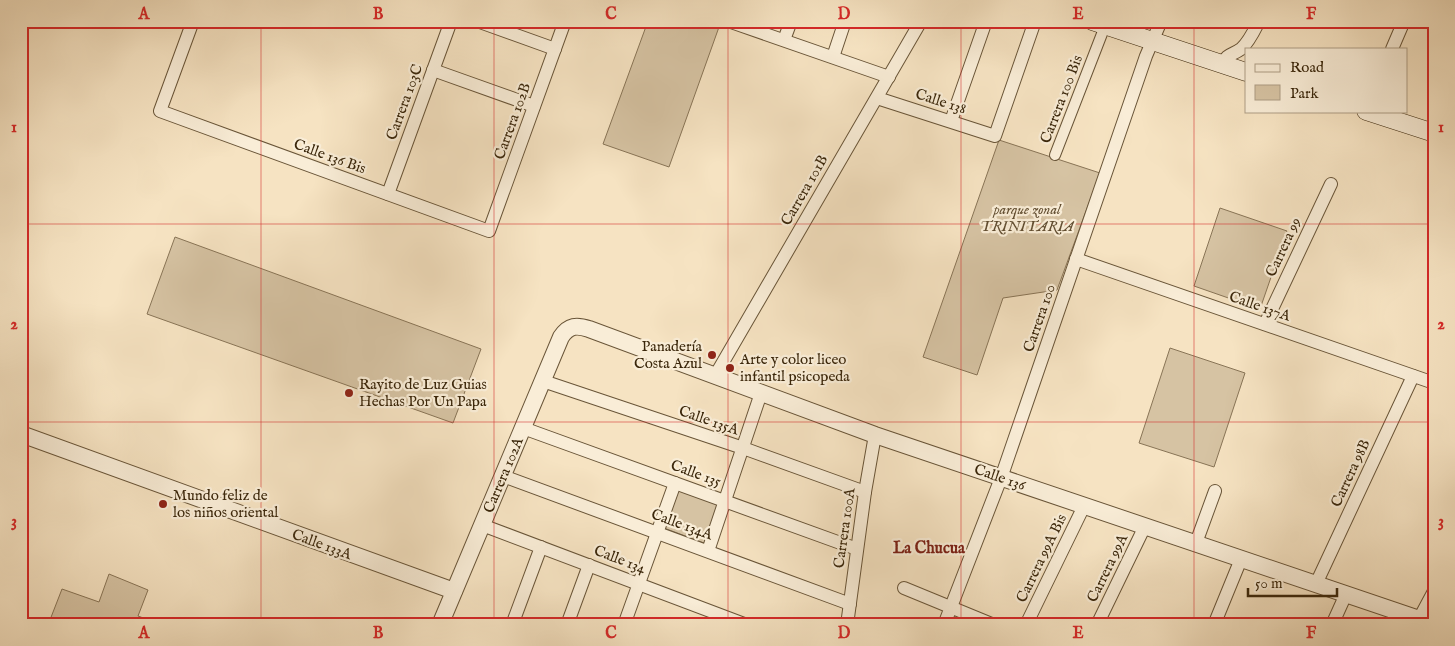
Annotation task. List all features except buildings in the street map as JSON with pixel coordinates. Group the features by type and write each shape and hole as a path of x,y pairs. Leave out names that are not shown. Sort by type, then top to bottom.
{"main road":[{"path":"1099,23 1245,72"},
{"path":"1369,112 1434,133"}],"street":[{"name":"Calle 136 Bis","path":"193,21 160,111 489,231"},
{"name":"Carrera 103C","path":"388,194 451,21"},
{"path":"476,21 555,49"},
{"name":"Carrera 102B","path":"489,231 565,21"},
{"path":"784,40 791,21"},
{"path":"833,56 845,21"},
{"name":"Carrera 101B","path":"715,376 921,21"},
{"path":"950,121 986,21"},
{"name":"Calle 138","path":"877,98 995,136 1035,21"},
{"name":"Carrera 100","path":"944,625 1001,478 1152,41 1161,21"},
{"path":"1222,64 1226,56 1240,49 1248,41 1259,21"},
{"path":"1392,48 1404,21"},
{"path":"731,22 889,77"},
{"name":"Carrera 100 Bis","path":"1055,155 1099,23"},
{"path":"433,70 534,106"},
{"name":"Carrera 99","path":"1264,324 1331,184"},
{"name":"Calle 137A","path":"1076,260 1434,383"},
{"name":"Calle 136","path":"570,328 582,327 875,435 1346,594 1415,620"},
{"name":"Carrera 102A","path":"440,625 561,337 570,328"},
{"name":"Carrera 98B","path":"1316,584 1413,376"},
{"name":"Calle 135A","path":"543,381 743,448 865,492"},
{"path":"708,551 761,393"},
{"name":"Calle 135","path":"523,428 857,549"},
{"name":"Calle 133A","path":"21,434 454,591"},
{"name":"Carrera 100A","path":"847,625 865,492 875,435"},
{"name":"Calle 134A","path":"503,476 850,604"},
{"path":"624,625 675,483"},
{"path":"1196,544 1215,490"},
{"name":"Carrera 99A Bis","path":"1026,625 1084,506"},
{"name":"Calle 134","path":"482,525 747,625"},
{"name":"Carrera 99A","path":"1097,625 1145,526"},
{"path":"512,625 541,547"},
{"path":"1214,625 1241,559"},
{"path":"567,625 589,565"},
{"path":"904,588 994,625"},
{"path":"1415,620 1434,591"},
{"path":"1332,625 1346,594"}],"green space":[{"path":"648,21 702,21 719,27 669,167 603,144"},
{"name":"parque zonal TRINITARIA","path":"999,140 1100,173 1057,290 1003,298 977,375 923,357"},
{"path":"1220,208 1287,231 1260,309 1194,286"},
{"path":"175,237 481,349 453,423 147,314"},
{"path":"1170,348 1245,373 1214,467 1139,443"},
{"path":"678,489 718,505 704,543 664,528"},
{"path":"109,574 148,590 138,616 162,625 48,625 62,589 99,602"}],"place":[{"name":"Panadería Costa Azul","path":"712,355"},
{"name":"Arte y color liceo infantil psicopeda","path":"730,368"},
{"name":"Rayito de Luz Guias Hechas Por Un Papa","path":"349,393"},
{"name":"Mundo feliz de los niños oriental","path":"163,504"}],"district":[{"name":"La Chucua","path":"929,547"}]}
